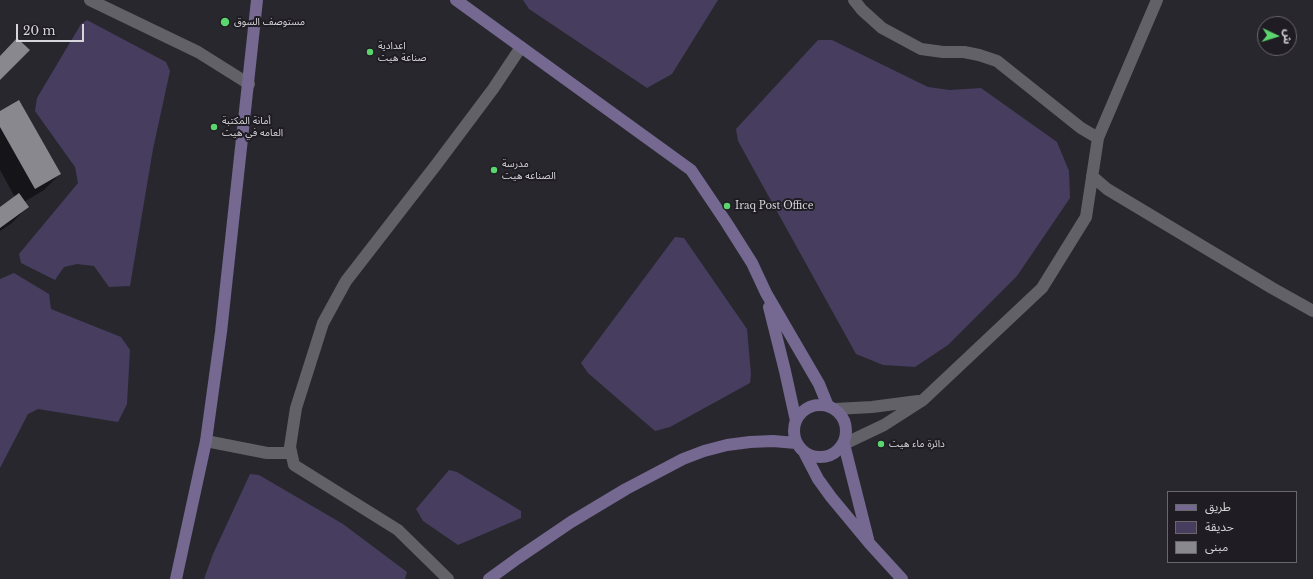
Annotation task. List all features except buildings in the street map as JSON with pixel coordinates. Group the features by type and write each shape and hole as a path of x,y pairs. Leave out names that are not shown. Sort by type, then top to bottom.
{"street":[{"path":"90,0 198,52 248,84"},
{"path":"176,579 206,441 221,332 257,0"},
{"path":"456,0 691,170 748,257 766,293 831,407 841,414 845,421 846,436 844,444 870,544"},
{"path":"854,0 862,10 882,28 921,49 943,52 964,52 997,61 1081,128 1098,138"},
{"path":"805,454 816,458 827,457 836,452 844,444 884,425 923,400 1042,288 1086,217 1098,138 1157,0"},
{"path":"448,579 398,530 294,465 290,447 296,408 323,323 346,282 493,89 522,47"},
{"path":"1092,176 1107,189 1313,311"},
{"path":"766,293 796,421"},
{"path":"902,579 870,544 818,479 805,454 796,442 794,428 800,414 812,406 820,404 831,407 872,407 923,400"},
{"path":"206,441 267,453 291,453"},
{"path":"489,579 571,522 626,489 683,459 704,451 742,443 773,441 796,442"}],"green space":[{"path":"523,0 718,0 672,74 647,88 529,9"},
{"path":"87,20 166,62 170,71 153,149 130,286 109,287 94,266 77,264 64,267 55,280 21,263 19,254 78,183 75,167 35,111 37,98 81,24"},
{"path":"818,40 832,40 928,87 950,90 981,88 1057,142 1069,171 1070,198 1017,276 948,345 915,367 883,365 856,354 738,141 736,129"},
{"path":"675,237 684,238 747,329 751,374 750,383 670,427 655,431 588,373 581,363"},
{"path":"14,273 49,294 51,309 121,337 130,350 127,404 118,422 38,409 28,414 0,468 0,279"},
{"path":"449,470 457,472 521,511 521,518 458,545 423,521 416,509"},
{"path":"250,474 259,475 343,524 407,572 405,579 204,579 213,554"}],"place":[{"name":"مستوصف السوق","path":"225,22"},
{"name":"اعدادية صناعة هيت","path":"370,52"},
{"name":"أمانة المكتبة العامه في هيت","path":"214,127"},
{"name":"مدرسة الصناعه هيت","path":"494,170"},
{"name":"Iraq Post Office","path":"727,206"},
{"name":"دائرة ماء هيت","path":"881,444"}]}
